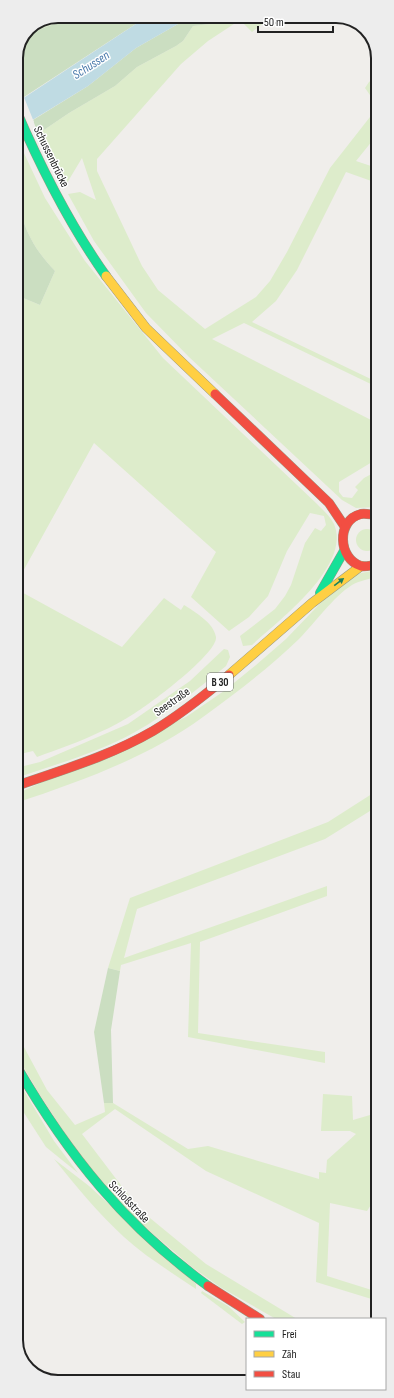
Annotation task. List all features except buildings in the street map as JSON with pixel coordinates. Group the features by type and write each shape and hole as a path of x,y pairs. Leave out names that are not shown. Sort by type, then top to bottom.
{"main road":[{"name":"Schussenbrücke","path":"23,127 66,214 94,259 128,307 183,364 329,503"},
{"path":"329,503 356,516"},
{"path":"329,503 345,527 356,516 371,513"},
{"name":"Seestraße","path":"317,598 344,551 342,543 345,527"},
{"path":"344,551 354,563 361,566 371,565"},
{"name":"Seestraße","path":"23,783 112,750 169,720 245,662 317,598 361,566"},
{"name":"Schloßstraße","path":"23,1078 39,1107 68,1150 108,1200 149,1240 187,1272 233,1304 258,1318"}],"green space":[{"path":"57,23 36,30 44,26"},
{"path":"58,23 137,23 24,97 24,51 29,38 36,30"},
{"path":"180,23 211,23 193,26 183,41 176,46 137,67 115,86 69,113 38,134 33,120 88,86 136,48"},
{"path":"235,23 208,41 181,64 97,159 97,171 142,266 158,290 205,329 256,297 270,281 287,252 330,168 371,116 371,142 356,161 371,166 371,181 346,172 297,270 276,301 252,322 371,379 371,384 244,323 212,339 371,420 371,463 339,482 339,492 343,497 352,498 358,490 355,487 364,478 371,474 371,507 356,508 342,500 189,357 146,313 94,241 68,194 80,192 96,200 82,158 64,188 38,134 69,113 115,86 137,67 176,46 183,41 193,26"},
{"path":"243,23 263,23 252,32"},
{"path":"371,80 371,96 365,88"},
{"path":"23,151 45,198 85,261 163,358 316,503 328,515 334,524 337,540 332,557 323,574 310,591 294,607 252,645 243,646 240,636 275,609 285,596 291,585 305,543 315,528 321,531 326,525 324,516 310,513 287,551 268,596 249,617 229,631 191,597 216,552 94,443 23,571 23,298 40,305 55,271 36,247 23,220"},
{"path":"23,220 36,247 55,271 40,305 23,298"},
{"path":"367,529 371,530 371,550 367,551 359,548 356,540 359,532"},
{"path":"371,571 371,578 352,585 338,596 299,639 276,660 228,699 182,732 113,767 23,801 23,791 186,717 224,691 286,639 334,589 351,575"},
{"path":"23,593 122,647 164,598 181,610 184,605 212,627 216,637 214,644 206,654 182,678 143,708 109,728 85,739 37,757 33,751 23,753"},
{"path":"224,649 228,650 230,657 226,666 182,701 147,725 92,752 23,776 23,766 40,762 128,724 190,681"},
{"path":"371,794 371,810 325,839 137,909 124,958 327,886 327,896 200,942 198,1033 325,1052 325,1063 188,1037 191,943 121,965 120,971 108,968 130,898 328,822"},
{"path":"108,968 120,971 111,1030 113,1103 104,1103 94,1032"},
{"path":"23,1045 47,1090 75,1125 105,1112 104,1103 113,1103 188,1149 208,1146 319,1179 319,1172 326,1173 327,1160 356,1134 350,1131 321,1131 323,1094 352,1096 353,1120 371,1115 371,1205 367,1211 330,1203 327,1276 371,1290 371,1299 316,1282 319,1223 206,1171 115,1109 82,1134 139,1209 206,1264 295,1318 274,1318 220,1287 192,1267 139,1222 83,1161 23,1066"},
{"path":"23,1089 54,1141 78,1173 46,1147 23,1111"},
{"path":"54,1159 89,1186 196,1284 196,1289 150,1258 114,1228"},
{"path":"202,1291 228,1306 245,1322 242,1324 201,1293"}],"water":[{"name":"Schussen","path":"137,23 180,23 136,48 88,86 23,126 23,98"}],"pier":[{"path":"23,95 34,122 23,128"}],"traffic: fast":[{"path":"23,126 56,195 106,276"},
{"path":"320,593 344,551"},
{"path":"23,1077 57,1130 100,1187 150,1239 208,1286"}],"traffic: slow":[{"path":"106,276 146,328 215,394"},
{"path":"229,675 312,603 361,566"}],"traffic: jam":[{"path":"215,394 329,503 345,527"},
{"path":"371,515 361,514 353,518 347,524 344,531 343,540 344,548 353,562 361,566 371,565"},
{"path":"23,784 86,762 137,740 183,712 229,675"},
{"path":"208,1286 258,1318"}]}
